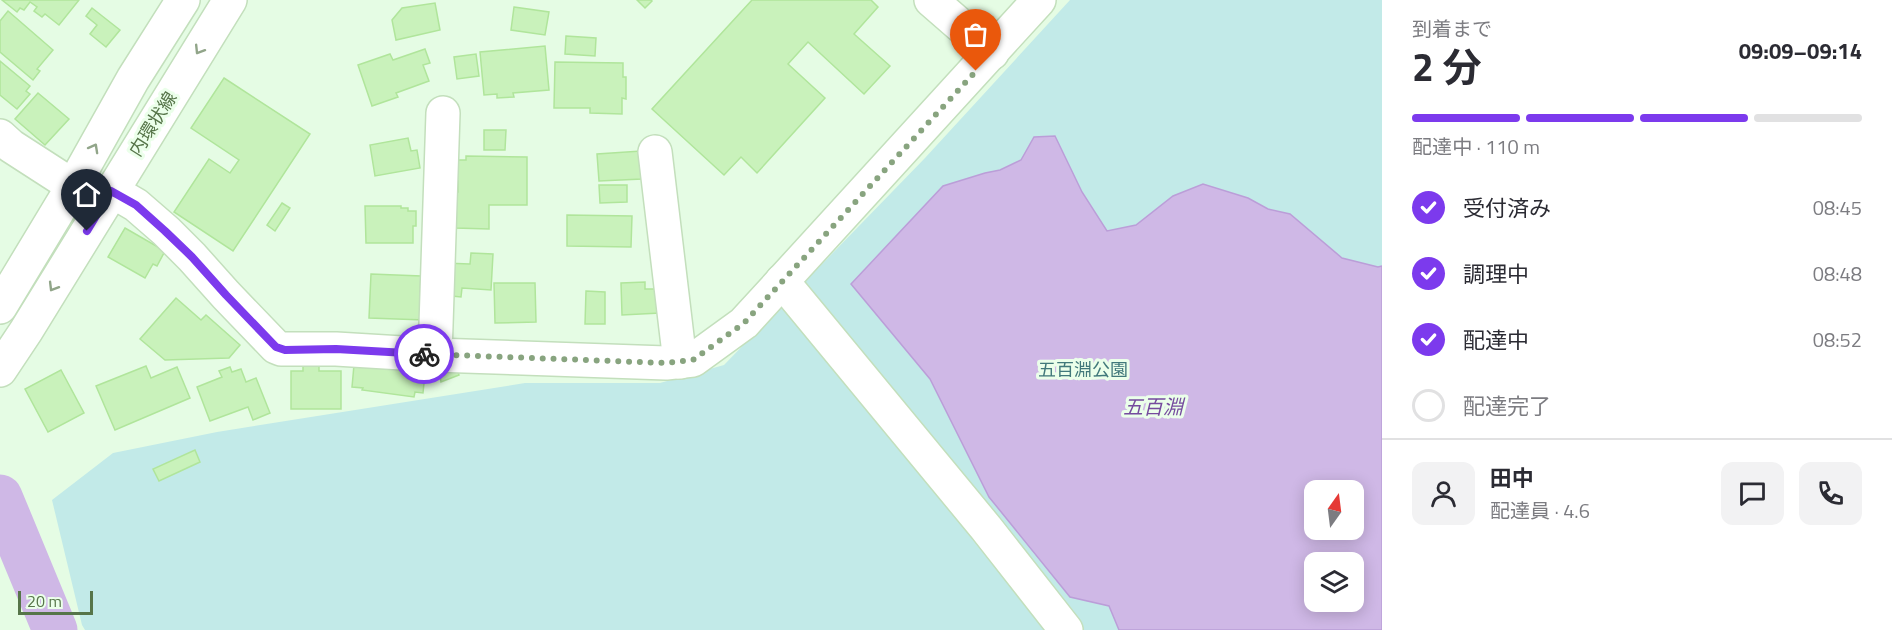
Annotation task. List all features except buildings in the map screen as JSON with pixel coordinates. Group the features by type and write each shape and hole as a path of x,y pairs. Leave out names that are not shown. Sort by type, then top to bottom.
{"street":[{"name":"内環状線","path":"0,307 73,186 133,79 183,0"},
{"name":"内環状線","path":"3,365 230,0"},
{"path":"931,0 992,53"},
{"path":"111,191 136,205 165,231 276,347 285,350 336,349 435,355 680,362 693,360 744,323 1039,0"},
{"path":"435,355 443,113"},
{"path":"0,136 11,146 73,186"},
{"path":"655,152 680,362"},
{"path":"782,281 986,528 1066,630"}],"green space":[{"name":"五百淵公園","path":"1070,0 1382,0 1382,630 85,630 82,625 52,500 113,453 217,432 525,383 660,383 724,365 925,158"}],"water":[{"name":"五百淵","path":"1055,136 1082,192 1107,231 1136,225 1173,196 1203,184 1248,198 1268,209 1290,214 1342,258 1382,266 1382,630 1119,630 1109,606 1070,597 989,497 930,379 851,284 943,186 1000,170 1021,160 1034,137"}],"waterway":[{"path":"0,497 55,630"}],"way so far":[{"path":"424,354 666,363 693,360 744,323 976,71"}],"route":[{"path":"87,231 111,191 136,205 165,231 276,347 285,350 336,349 424,354"}]}
